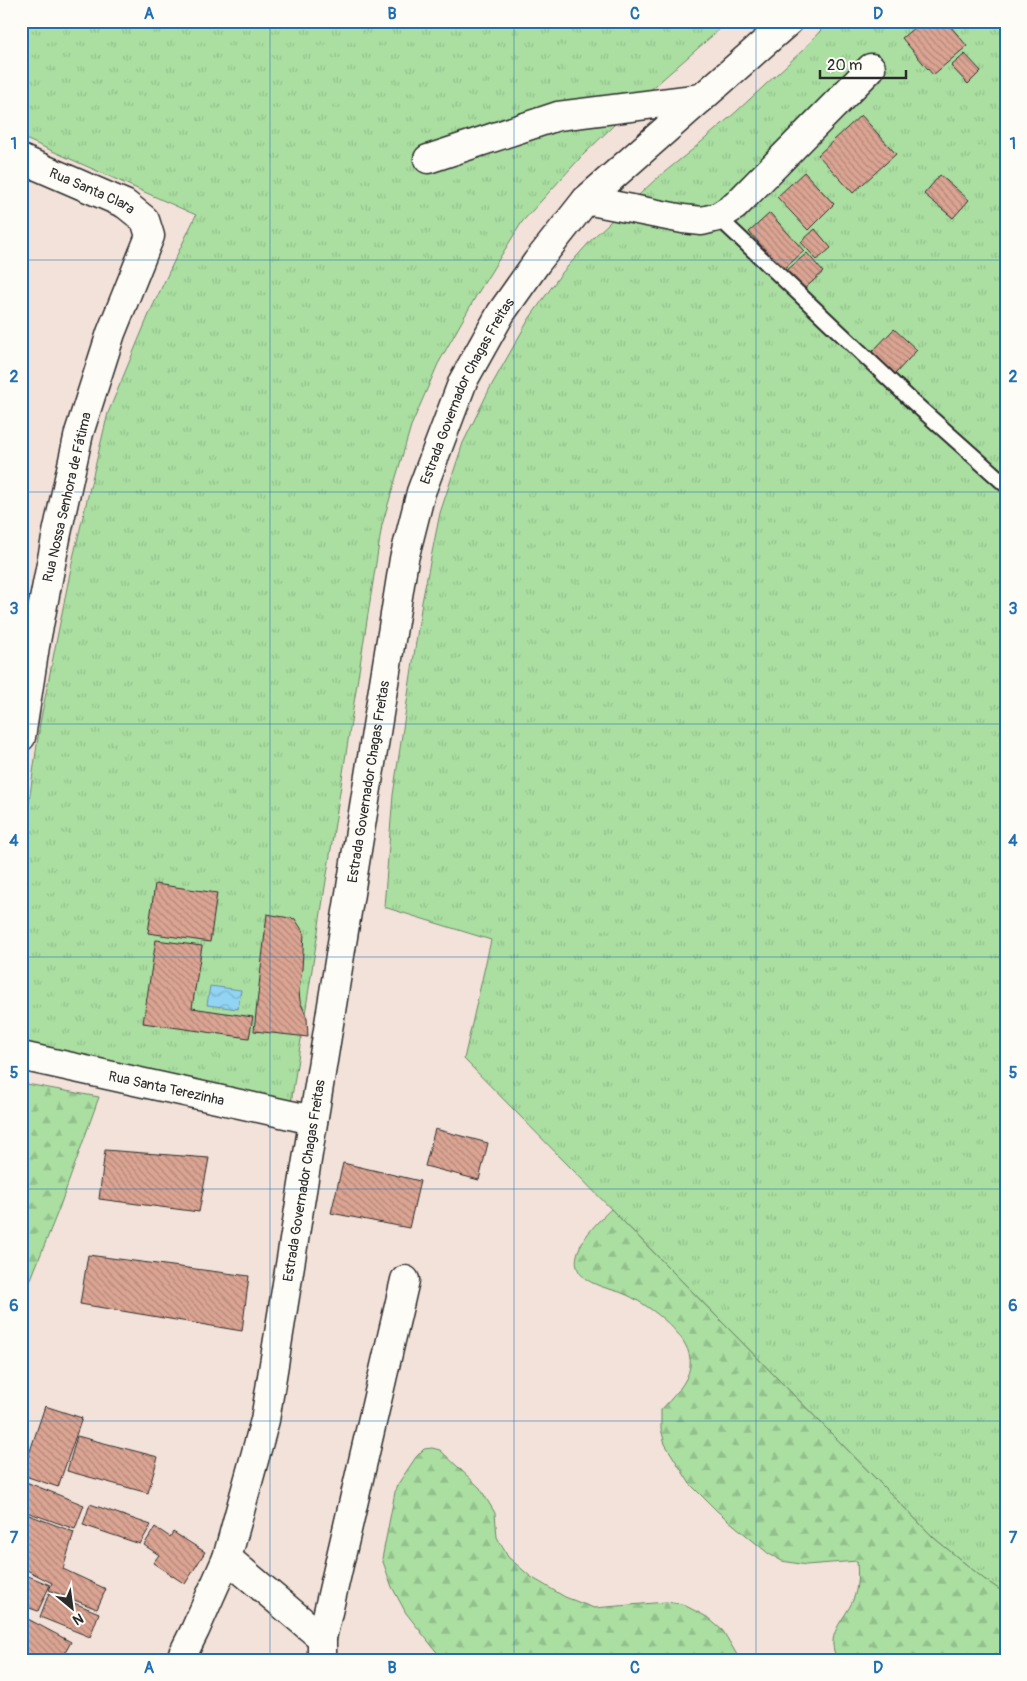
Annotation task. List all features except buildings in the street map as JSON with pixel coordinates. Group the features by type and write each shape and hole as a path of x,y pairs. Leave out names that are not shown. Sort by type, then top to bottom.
{"street":[{"name":"Estrada Governador Chagas Freitas","path":"180,1660 227,1558 265,1420 404,559 420,492 462,381 501,313 532,269 586,200 789,21"},
{"path":"586,200 683,219 702,221 718,217 735,206 871,68"},
{"path":"428,159 558,116 702,98"},
{"name":"Rua Santa Clara","path":"21,159 125,204 145,220 150,236"},
{"name":"Rua Nossa Senhora de Fátima","path":"21,737 35,646 79,433 111,333 150,236"},
{"name":"Rua Santa Terezinha","path":"21,1056 312,1120"},
{"path":"322,1649 405,1280"},
{"path":"227,1558 322,1649"}],"lane":[{"path":"718,217 912,402 1006,485"}],"green space":[{"path":"21,21 729,21 647,93 581,157 522,222 476,296 438,364 411,426 382,525 291,1103 21,1044 21,859 40,723 73,558 108,413 150,312 196,215 21,137"},
{"path":"829,21 1006,21 1006,1594 984,1579 934,1538 464,1059 491,940 384,907 393,795 422,602 440,513 463,443 490,388 529,319 561,274 594,237 656,179 736,112 803,50"},
{"path":"21,1083 99,1097 60,1206 21,1304"},
{"path":"611,1209 934,1538 984,1579 1006,1594 1006,1660 838,1660 834,1651 834,1635 855,1595 858,1571 857,1561 806,1565 782,1561 769,1554 717,1511 690,1484 665,1444 661,1429 661,1410 679,1390 689,1372 689,1355 685,1344 669,1324 647,1307 623,1293 595,1284 583,1276 577,1267 580,1246"},
{"path":"424,1449 440,1450 480,1488 495,1513 497,1537 508,1557 531,1577 565,1597 594,1608 666,1602 682,1604 707,1617 723,1631 740,1660 443,1660 406,1613 392,1587 382,1559 396,1487 416,1457"}],"water":[{"path":"210,986 241,990 238,1009 207,1005"}]}
